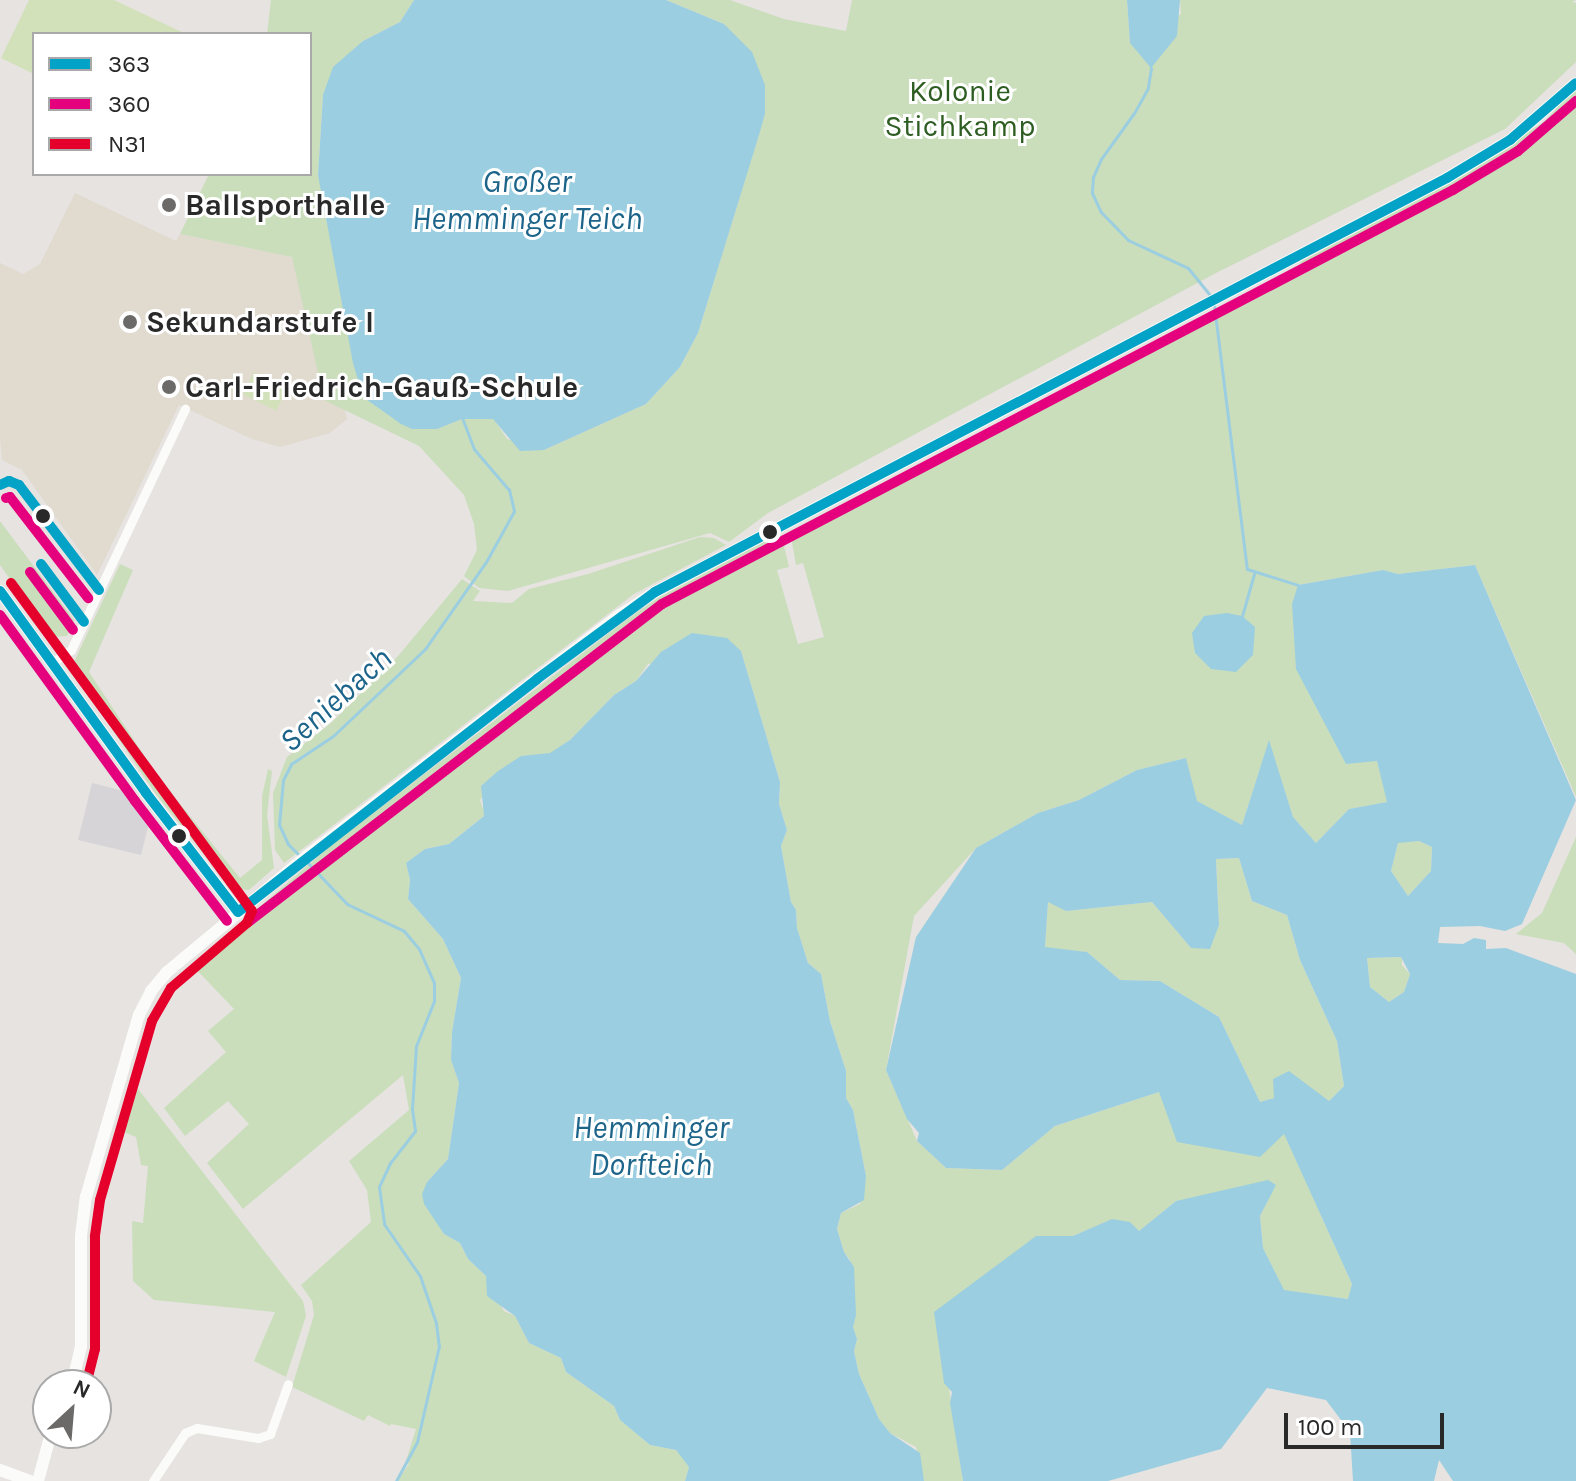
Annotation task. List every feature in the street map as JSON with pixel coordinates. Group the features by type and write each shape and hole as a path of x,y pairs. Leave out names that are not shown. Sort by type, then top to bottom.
{"street":[{"path":"76,1369 81,1347 81,1236 86,1197 139,1015 160,979 238,912 620,615 673,582 1493,152 1533,122 1576,83"},
{"path":"53,662 71,650 185,409"},
{"path":"0,591 146,793 238,912"},
{"path":"153,1481 180,1440 197,1428 258,1438 270,1434 288,1384"},
{"path":"38,1481 47,1449"},
{"path":"0,1470 31,1481"}],"shaded area":[{"name":"Carl-Friedrich-Gauß-Schule","path":"75,193 176,241 180,234 292,257 334,369 347,419 330,433 280,447 252,439 179,405 97,575 22,470 2,460 0,438 0,263 23,274 40,264"},
{"path":"92,783 132,793 151,815 141,855 78,840"}],"green space":[{"path":"29,0 114,0 182,32 32,32 32,73 1,58"},
{"name":"Kolonie Stichkamp","path":"271,0 414,0 400,22 363,41 323,95 318,175 412,429 436,429 462,419 494,419 507,439 544,450 646,404 680,367 698,333 765,114 765,85 724,24 666,0 730,0 784,19 846,31 852,0 1127,0 1130,43 1181,14 1180,0 1576,0 1572,2 1576,3 1576,62 1505,129 1216,273 768,513 729,542 710,533 508,591 479,588 464,576 477,550 474,524 464,495 419,446 324,400 292,257 180,234 208,176 312,176 312,32 267,32"},
{"path":"1576,87 1576,797 1475,565 1398,574 1383,570 1298,585 1377,761 1388,802 1349,809 1316,843 1293,817 1269,742 1242,825 1196,801 1186,758 1137,770 1079,800 1038,813 976,848 914,916 886,1070 917,1141 946,1168 1002,1170 1055,1126 1159,1092 1284,1133 1352,1284 1349,1299 1284,1291 1263,1248 1260,1216 1275,1185 1176,1201 1139,1231 1113,1219 1073,1236 1036,1236 949,1388 963,1481 924,1481 916,1447 890,1433 879,1419 859,1374 854,1351 857,1339 853,1328 850,1260 844,1252 837,1229 841,1213 860,1204 866,1176 853,1110 846,1098 846,1071 830,1021 821,974 808,963 797,928 796,910 791,902 781,846 787,830 779,804 780,782 741,651 648,664 636,681 614,695 570,740 550,754 521,756 480,800 485,815 449,844 425,849 406,863 410,880 408,899 443,939 461,978 451,1060 459,1083 448,1159 427,1182 444,1234 460,1243 468,1259 486,1276 504,1311 515,1316 529,1343 561,1358 566,1372 614,1406 620,1420 650,1445 676,1450 683,1456 689,1467 685,1481 398,1481 409,1464 406,1461 416,1429 390,1426 368,1415 364,1421 292,1387 314,1315 312,1301 301,1285 371,1222 367,1190 349,1161 409,1110 403,1075 243,1209 207,1163 249,1124 228,1101 185,1136 164,1108 226,1052 208,1031 234,1009 192,965 334,843 625,621 658,598 781,533 789,567 777,570 798,644 824,637 803,563 796,565 790,531 1301,266 1300,262 1469,172 1545,121"},
{"path":"254,372 287,388 276,411 243,394"},
{"path":"0,521 74,620 67,636 52,637 0,565"},
{"path":"700,537 714,538 726,545 634,594 284,863 275,850 273,793 287,757 331,723 399,655 462,579 480,591 473,601 512,603 529,589 588,574"},
{"path":"120,564 133,570 89,672 159,778 240,878 262,860 262,796 268,769 272,771 267,815 274,868 249,890 231,888 155,793 73,671 72,666"},
{"path":"1576,837 1576,954 1564,943 1516,934 1542,913"},
{"path":"1419,841 1432,847 1431,871 1408,896 1391,871 1398,842"},
{"path":"1239,858 1252,901 1287,915 1300,960 1337,1041 1344,1086 1329,1101 1274,1098 1260,1102 1219,1017 1160,981 1120,980 1087,952 1045,948 1048,901 1066,911 1152,902 1191,948 1219,925 1216,859"},
{"path":"1402,957 1402,965 1410,974 1404,992 1389,1002 1370,987 1367,958"},
{"path":"135,1085 303,1301 306,1316 286,1377 254,1361 275,1312 154,1300 133,1281 132,1221 143,1223 148,1166 141,1165 136,1137 116,1129 127,1092"}],"water":[{"name":"Großer Hemminger Teich","path":"414,0 666,0 724,24 752,52 765,85 765,114 759,135 698,333 680,367 646,404 544,450 520,451 493,419 462,419 437,429 412,429 401,424 363,397 353,363 318,175 323,95 333,67 363,41 400,22"},
{"path":"1127,0 1180,0 1177,36 1151,68 1130,43"},
{"path":"1475,565 1576,800 1522,924 1505,931 1480,926 1440,927 1438,943 1463,944 1474,938 1486,940 1486,949 1506,948 1576,974 1576,1481 1453,1481 1439,1460 1434,1481 1353,1481 1350,1432 1326,1400 1267,1388 1221,1449 1108,1481 963,1481 950,1403 952,1392 944,1383 934,1312 1036,1236 1073,1236 1112,1219 1130,1222 1139,1231 1176,1201 1268,1180 1276,1185 1260,1216 1263,1248 1284,1290 1348,1299 1352,1284 1284,1134 1260,1157 1177,1142 1159,1092 1055,1126 1002,1170 946,1168 917,1141 919,1133 907,1119 886,1070 916,937 976,848 1038,813 1079,800 1137,770 1186,758 1197,801 1242,825 1269,740 1293,817 1316,843 1349,809 1387,802 1377,761 1346,764 1296,669 1292,604 1298,585 1383,570 1398,574","holes":["1419,841 1432,847 1431,871 1408,896 1391,871 1398,843","1239,858 1252,901 1287,915 1300,960 1337,1041 1344,1086 1329,1101 1289,1071 1273,1079 1274,1098 1260,1102 1219,1017 1160,981 1120,980 1087,952 1045,947 1048,902 1066,911 1152,902 1191,948 1210,949 1219,925 1216,859","1401,957 1410,974 1404,992 1389,1002 1370,987 1367,958"]},
{"path":"1227,613 1242,616 1255,627 1253,655 1236,672 1211,669 1195,653 1192,633 1204,616"},
{"name":"Hemminger Dorfteich","path":"692,633 727,638 741,651 780,782 779,804 787,830 781,846 791,902 796,910 797,928 808,963 821,974 830,1021 846,1071 846,1098 853,1110 866,1176 864,1200 841,1213 837,1229 844,1252 854,1267 856,1315 853,1327 857,1339 854,1351 859,1374 879,1419 890,1433 920,1453 924,1481 685,1481 689,1467 676,1450 650,1445 620,1420 614,1406 566,1372 561,1358 529,1343 515,1316 487,1296 486,1276 468,1259 460,1243 444,1234 424,1204 422,1194 427,1182 448,1159 459,1083 451,1060 461,978 443,939 408,899 410,880 406,863 425,849 449,844 484,816 481,786 498,771 521,756 550,753 570,740 614,695 636,681 661,652"}],"waterway":[{"path":"1151,68 1148,88 1101,159 1093,177 1092,193 1101,212 1128,240 1188,268 1212,298"},
{"path":"1214,305 1247,569 1298,585"},
{"name":"Seniebach","path":"299,855 288,844 279,825 283,780 291,764 333,736 425,649 486,562 514,511 509,490 474,449 462,417"},
{"path":"1242,616 1254,574"},
{"name":"Seniebach","path":"308,863 347,904 404,931 419,949 434,983 434,1001 416,1046 412,1109 415,1131 390,1163 379,1187 384,1224 420,1276 436,1323 439,1346 417,1442 396,1481"}],"transit line":[{"name":"363","path":"238,912 537,679 655,592 1447,178 1510,140 1576,83"},
{"name":"360","path":"247,923 662,604 1453,190 1518,151 1576,101"},
{"name":"363","path":"0,485 9,481 19,485 99,590"},
{"name":"360","path":"6,498 10,497 88,598"},
{"name":"363","path":"41,564 84,622"},
{"name":"360","path":"30,572 73,630"},
{"name":"N31","path":"11,583 252,911 247,923 171,988 152,1021 100,1200 95,1237 95,1349 90,1369"},
{"name":"363","path":"0,591 146,793 238,912"},
{"name":"360","path":"0,615 227,921"}],"place":[{"name":"Ballsporthalle","path":"169,205"},
{"name":"Sekundarstufe I","path":"130,322"},
{"name":"Carl-Friedrich-Gauß-Schule","path":"169,387"}]}
